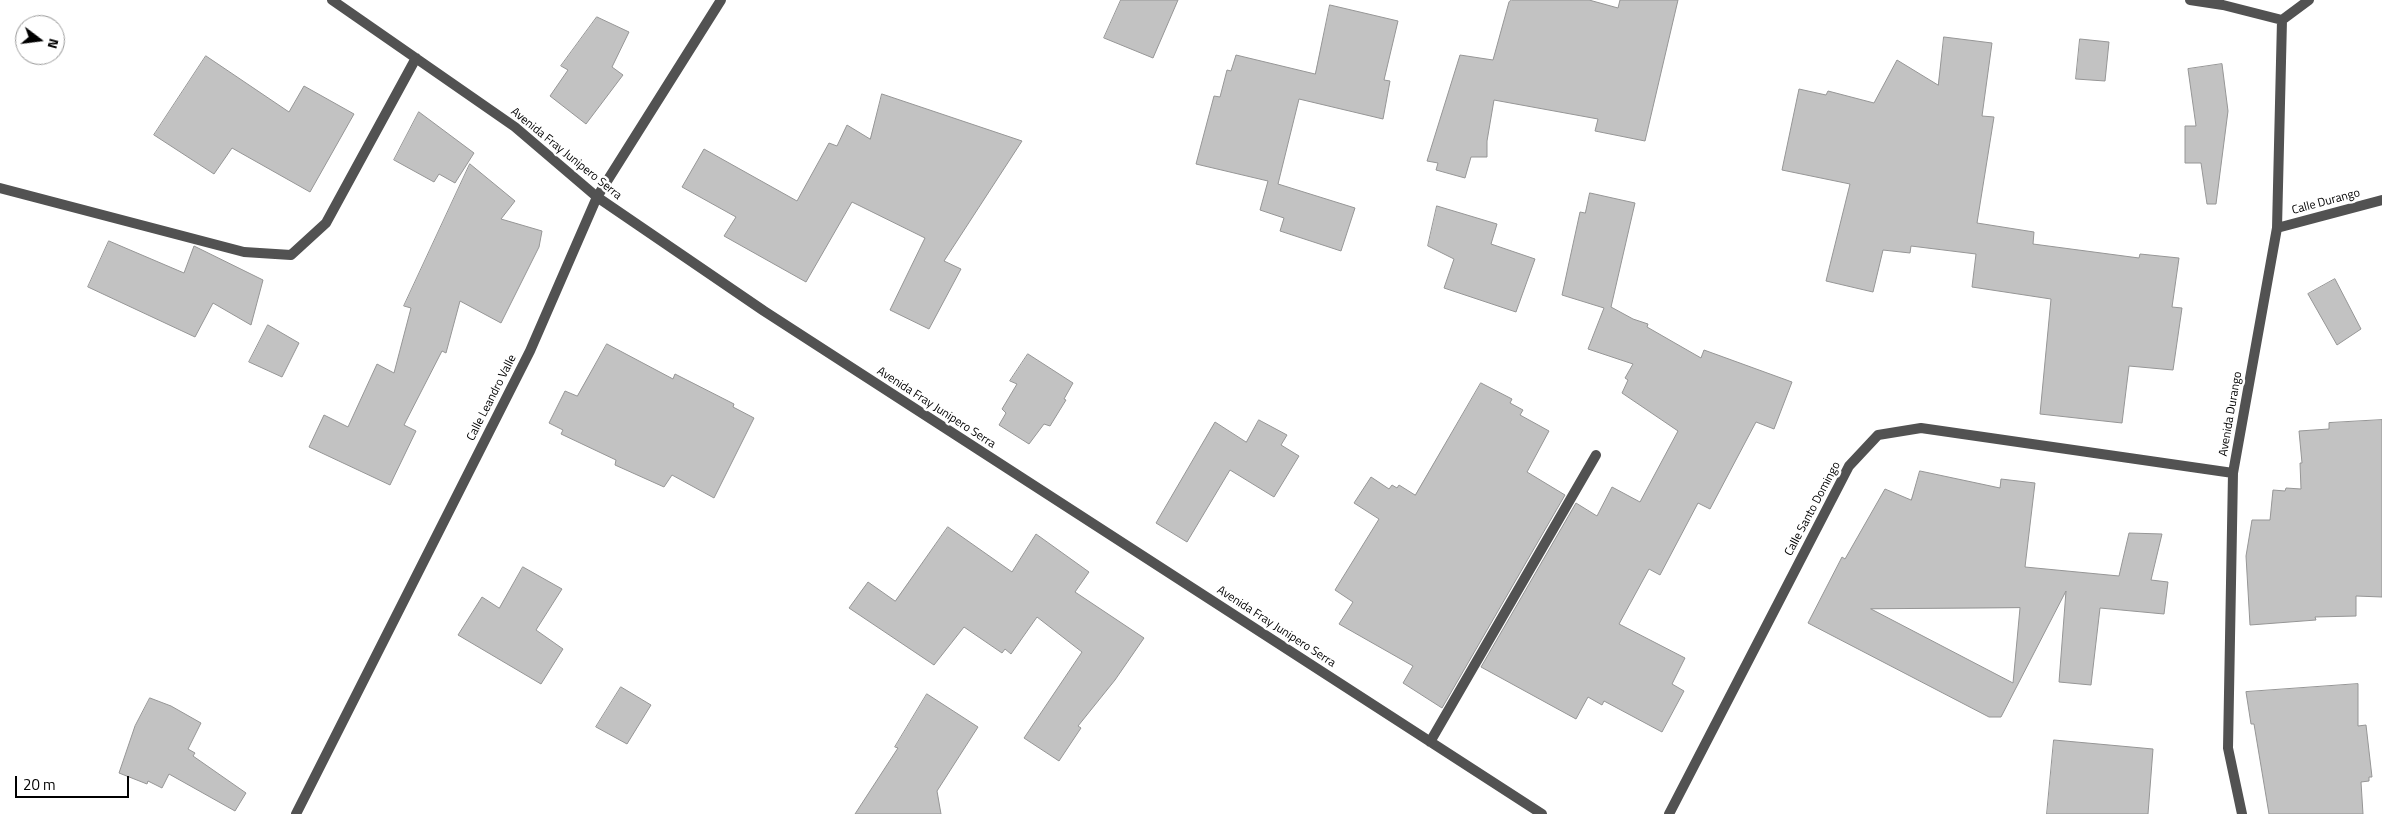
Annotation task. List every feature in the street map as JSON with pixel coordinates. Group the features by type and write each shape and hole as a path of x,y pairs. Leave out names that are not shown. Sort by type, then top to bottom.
{"street":[{"name":"Avenida Fray Junipero Serra","path":"332,0 515,127 597,197 764,312 1542,814"},
{"name":"Calle Leandro Valle","path":"296,814 530,351 597,197 722,0"},
{"path":"2190,0 2222,5 2282,20 2310,0"},
{"name":"Avenida Durango","path":"2242,814 2228,748 2233,472 2277,228 2282,20"},
{"path":"0,188 244,252 291,255 326,223 416,58"},
{"name":"Calle Durango","path":"2277,228 2382,200"},
{"name":"Calle Santo Domingo","path":"1669,814 1849,466 1878,435 1920,428 2233,472"},
{"path":"1430,742 1596,455"}],"building":[{"path":"1121,0 1178,0 1153,58 1104,38"},
{"path":"1512,0 1589,0 1618,8 1620,0 1678,0 1645,141 1595,131 1598,119 1494,100 1487,141 1487,157 1471,157 1465,178 1436,170 1438,163 1427,161 1460,55 1493,60 1509,2"},
{"path":"1330,5 1398,21 1384,80 1390,81 1383,119 1299,99 1278,184 1355,208 1341,251 1280,231 1284,218 1260,210 1268,181 1196,164 1214,96 1220,97 1227,70 1231,71 1236,55 1315,74"},
{"path":"597,17 629,32 612,67 623,75 586,124 550,96 568,70 561,66"},
{"path":"1944,37 1992,43 1982,116 1994,117 1977,223 2034,232 2033,244 2139,258 2140,254 2179,258 2172,307 2182,308 2173,370 2129,366 2122,423 2040,414 2051,299 1972,287 1976,254 1911,246 1910,253 1883,250 1873,292 1826,281 1850,184 1782,170 1799,89 1826,95 1828,91 1874,103 1897,60 1938,85"},
{"path":"2080,39 2109,42 2105,81 2076,79"},
{"path":"206,56 289,112 304,86 354,114 310,192 232,148 214,174 154,135"},
{"path":"2222,64 2228,111 2216,204 2207,204 2201,163 2185,163 2185,126 2196,126 2188,69"},
{"path":"882,94 1022,141 944,261 961,269 929,329 890,310 925,238 852,202 806,282 724,236 736,217 682,187 704,149 797,201 829,143 837,146 847,125 870,139"},
{"path":"419,112 474,153 455,183 439,174 434,182 394,160"},
{"path":"470,164 515,201 501,219 542,231 539,247 501,323 460,301 446,353 442,351 404,425 416,431 390,485 309,447 324,415 348,427 377,364 394,373 411,308 404,306"},
{"path":"1590,193 1635,203 1611,307 1633,319 1648,324 1647,327 1701,358 1704,350 1792,382 1774,429 1756,422 1710,509 1698,503 1660,575 1649,569 1619,624 1685,658 1672,684 1684,691 1662,732 1604,701 1602,705 1588,697 1576,719 1481,667 1576,503 1597,516 1612,487 1640,502 1678,431 1622,393 1628,380 1625,378 1633,364 1588,349 1604,308 1562,295 1580,212 1585,213"},
{"path":"1437,206 1497,224 1491,244 1535,259 1516,312 1444,288 1454,259 1428,246"},
{"path":"109,241 184,273 194,246 263,280 251,325 213,303 195,337 88,287"},
{"path":"2335,279 2361,329 2337,345 2308,294"},
{"path":"268,325 299,343 282,377 249,362"},
{"path":"607,344 673,379 675,374 734,404 733,407 754,418 714,498 672,475 664,487 615,465 616,460 561,434 563,430 549,423 565,391 577,396"},
{"path":"1028,354 1073,383 1064,399 1066,400 1050,426 1044,424 1029,444 999,425 1006,413 1002,409 1017,384 1010,381"},
{"path":"1481,383 1512,399 1510,403 1523,410 1520,415 1549,431 1527,472 1565,495 1442,708 1403,683 1413,666 1339,624 1353,602 1335,590 1379,519 1354,503 1371,477 1389,489 1392,485 1397,488 1399,485 1415,495"},
{"path":"1259,420 1287,435 1281,445 1299,456 1274,497 1230,470 1187,542 1156,523 1215,422 1246,442"},
{"path":"2382,420 2382,597 2356,596 2356,616 2315,617 2316,620 2250,625 2246,556 2252,520 2270,520 2273,490 2285,491 2286,488 2301,489 2300,463 2302,463 2299,431 2329,429 2329,423"},
{"path":"1920,471 2000,488 2001,479 2035,483 2025,567 2119,576 2129,533 2162,534 2151,580 2168,582 2164,614 2100,608 2091,685 2059,682 2066,591 2001,717 1989,717 1808,623 1842,557 1845,559 1885,489 1911,500","holes":["2020,608 2013,683 1871,609"]},
{"path":"948,527 1012,572 1036,534 1089,572 1075,592 1144,638 1115,680 1078,726 1081,728 1059,761 1024,738 1082,652 1037,617 1011,654 1005,649 1002,653 964,627 934,665 849,608 868,582 895,601"},
{"path":"523,567 562,589 536,630 563,649 541,684 458,635 482,597 499,608"},
{"path":"2358,684 2358,726 2366,725 2372,777 2369,777 2369,781 2361,782 2363,814 2269,814 2254,724 2251,724 2246,692"},
{"path":"621,687 651,705 627,744 596,727"},
{"path":"927,694 978,727 937,791 941,814 855,814 898,748 895,747"},
{"path":"150,698 171,706 201,723 188,749 195,753 193,756 246,793 235,811 169,774 162,788 148,781 147,784 119,773 135,726"},
{"path":"2054,740 2153,749 2148,814 2047,814"}]}
